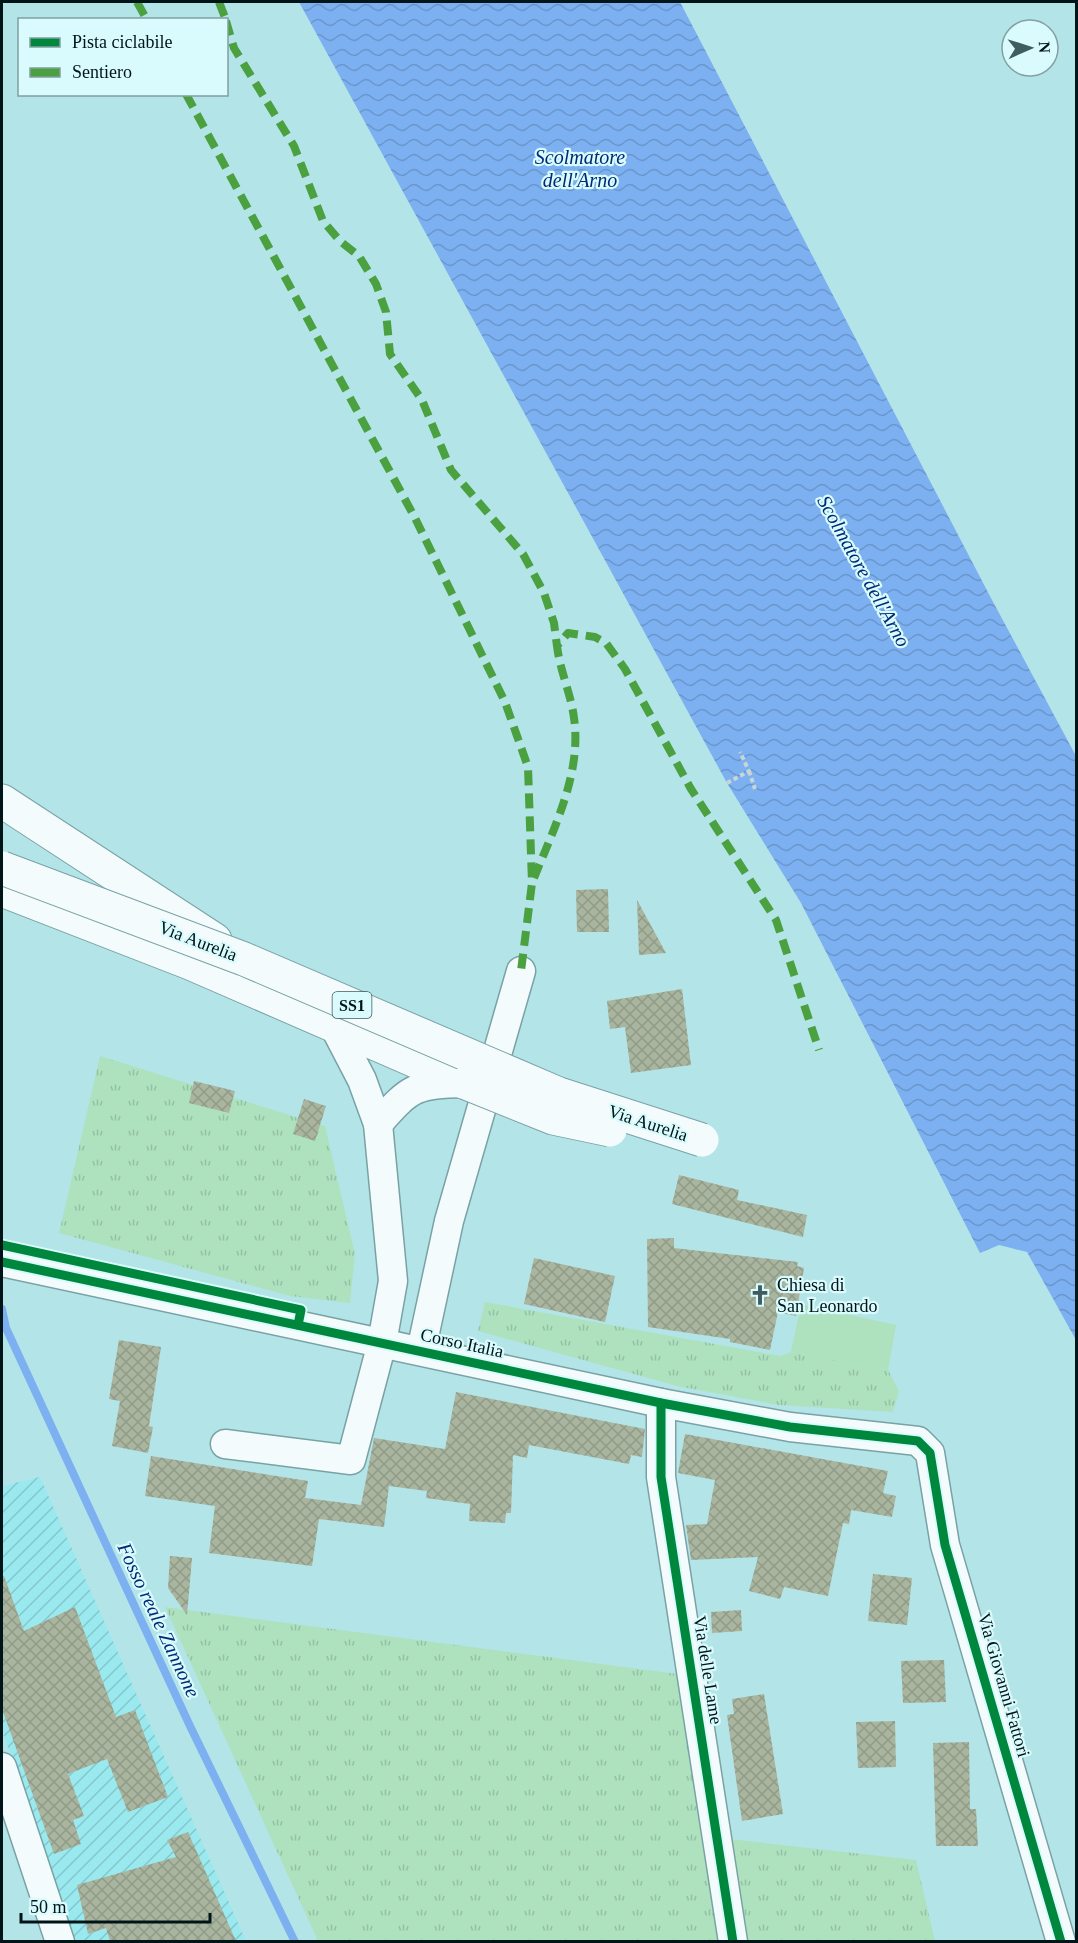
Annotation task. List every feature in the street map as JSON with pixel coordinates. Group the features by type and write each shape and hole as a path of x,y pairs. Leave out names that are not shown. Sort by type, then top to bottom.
{"main road":[{"path":"2,801 244,959"},
{"name":"Via Aurelia","path":"2,868 244,959 559,1094 702,1140 604,1129 553,1118 335,1028 190,963 2,890"}],"street":[{"path":"421,1351 449,1221 520,971"},
{"path":"225,1444 351,1460 382,1343 393,1281 378,1124 362,1080 335,1028"},
{"path":"378,1124 410,1091 428,1084 466,1083"},
{"name":"Corso Italia","path":"2,1262 661,1403 789,1427 918,1441"},
{"name":"Via delle Lame","path":"661,1403 661,1477 733,1941"},
{"name":"Via Giovanni Fattori","path":"918,1441 930,1453 945,1545 1061,1941"},
{"path":"2,1767 60,1941"}],"path":[{"path":"740,752 755,789"},
{"path":"727,783 749,771"}],"shaded area":[{"path":"40,1477 246,1941 74,1941 2,1730 2,1486"}],"green space":[{"path":"100,1056 325,1126 355,1254 350,1303 290,1296 59,1233"},
{"path":"485,1302 780,1356 791,1352 888,1370 899,1391 893,1412 778,1405 677,1386 478,1331"},
{"path":"801,1304 896,1325 888,1370 791,1352"},
{"path":"165,1607 685,1675 712,1837 916,1860 935,1941 318,1941"}],"water":[{"name":"Scolmatore dell'Arno","path":"299,2 680,2 992,600 1076,756 1076,1340 1027,1252 999,1245 980,1253 801,903 727,783"}],"building":[{"path":"608,889 609,932 577,932 576,890"},
{"path":"637,900 666,953 639,955"},
{"path":"682,989 691,1065 631,1073 625,1027 610,1029 607,1001"},
{"path":"194,1081 235,1091 229,1113 189,1103"},
{"path":"304,1099 326,1106 315,1141 293,1134"},
{"path":"679,1175 739,1190 737,1200 807,1215 803,1237 672,1204"},
{"path":"674,1238 674,1248 798,1262 797,1266 804,1268 796,1316 778,1312 770,1350 730,1342 730,1339 648,1327 647,1239"},
{"path":"534,1258 615,1276 605,1322 524,1304"},
{"path":"119,1340 161,1347 149,1426 153,1427 148,1453 112,1446 120,1401 109,1399"},
{"path":"456,1392 645,1429 642,1457 631,1455 629,1464 529,1445 527,1458 513,1455 511,1513 506,1513 505,1523 469,1521 470,1504 426,1498 427,1491 389,1486 384,1527 319,1519 312,1566 209,1553 215,1506 145,1496 151,1456 308,1481 305,1498 361,1505 374,1438 445,1449"},
{"path":"685,1434 888,1471 883,1493 896,1496 892,1517 851,1510 849,1524 843,1523 828,1596 784,1587 780,1599 749,1591 758,1557 691,1560 686,1525 707,1524 715,1480 678,1473"},
{"path":"170,1556 192,1558 187,1615 168,1588"},
{"path":"873,1574 912,1578 907,1625 868,1621"},
{"path":"4,1576 24,1631 75,1607 116,1717 135,1710 168,1797 128,1812 107,1759 68,1774 84,1816 73,1820 81,1844 54,1854 2,1709 2,1577"},
{"path":"741,1610 742,1631 712,1633 711,1612"},
{"path":"944,1660 946,1702 903,1703 901,1661"},
{"path":"764,1694 783,1814 742,1821 727,1715 734,1714 732,1699"},
{"path":"895,1721 896,1767 858,1768 856,1722"},
{"path":"969,1742 970,1809 976,1809 978,1846 936,1846 933,1743"},
{"path":"188,1832 236,1941 110,1941 106,1928 88,1934 77,1885 176,1857 167,1840"}],"waterway":[{"name":"Fosso reale Zannone","path":"2,1309 6,1328 190,1726 295,1942"}],"marked path":[{"path":"137,2 146,18"},
{"path":"219,2 225,18"},
{"path":"228,28 234,48 294,146 323,221 340,241 359,256 376,284 386,312 390,354 422,400 451,470 523,554 544,593 554,623 557,646"},
{"path":"187,96 415,518 505,702 528,767 532,883 521,971"},
{"path":"534,878 558,820 574,759 574,718 557,646 568,633 595,637 606,643 625,669 691,789 776,920 819,1050"}],"cycle path":[{"path":"2,1245 301,1310 298,1325"},
{"path":"2,1262 661,1403 790,1427 918,1441 930,1453 945,1545 1061,1942"},
{"path":"661,1403 661,1477 733,1942"}],"place":[{"name":"Chiesa di San Leonardo","path":"760,1295"}]}
